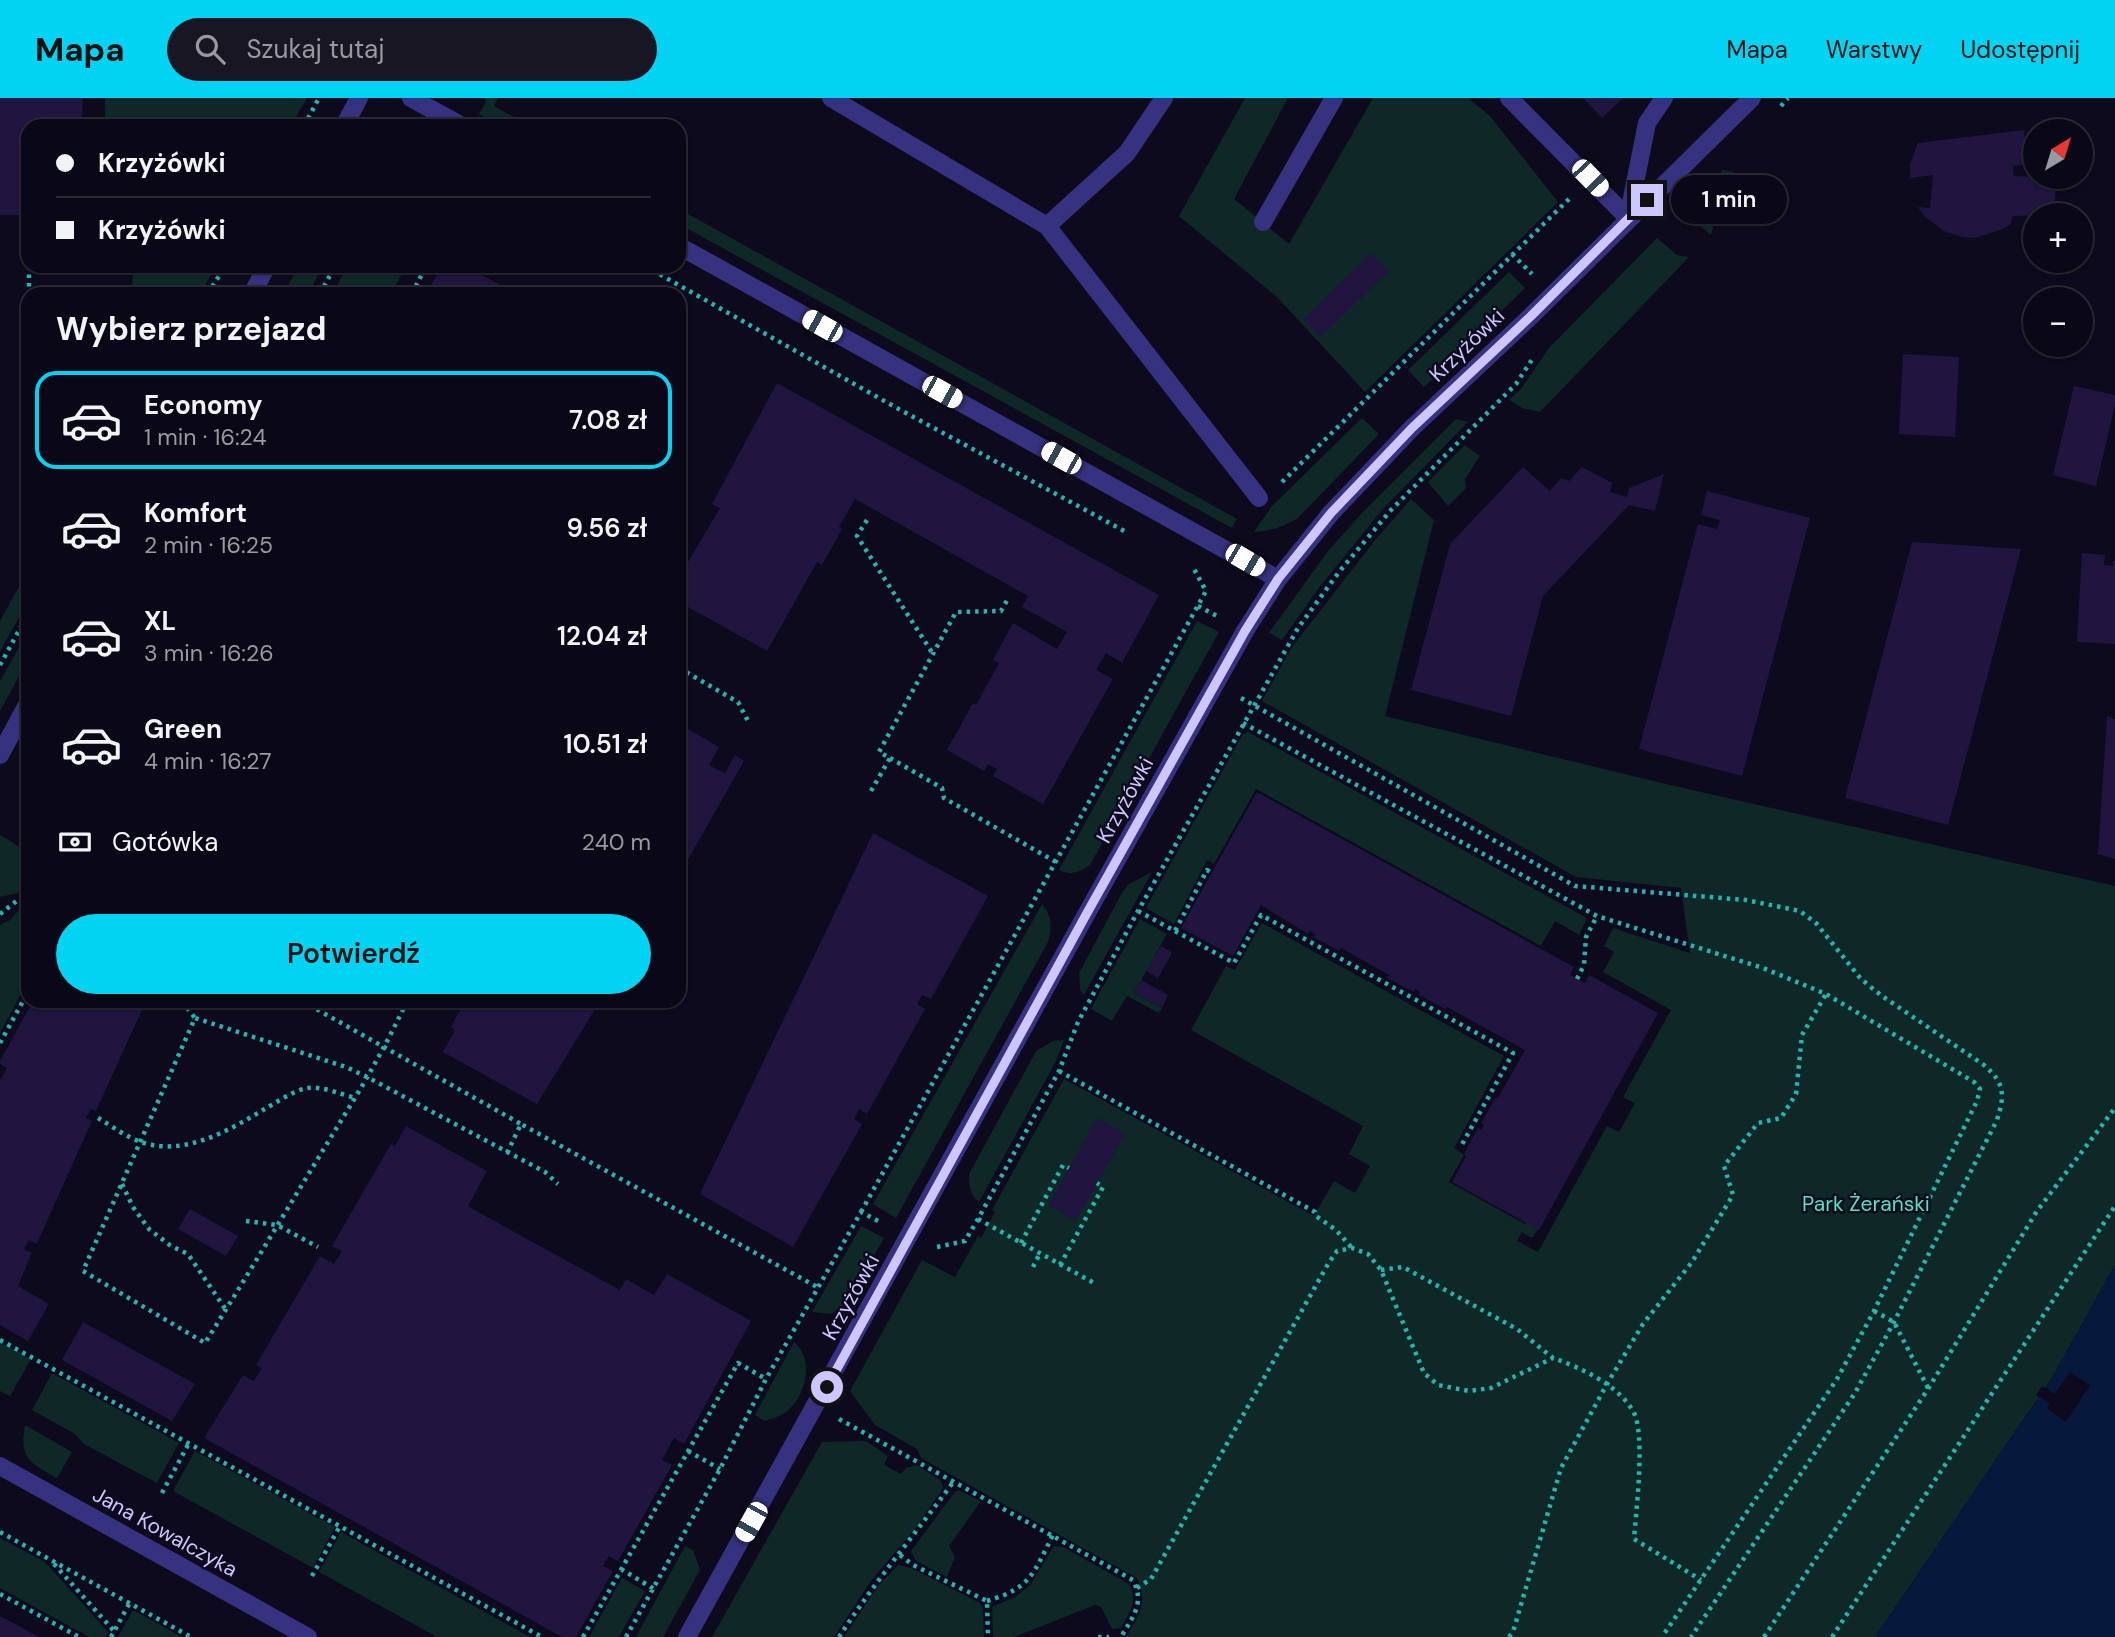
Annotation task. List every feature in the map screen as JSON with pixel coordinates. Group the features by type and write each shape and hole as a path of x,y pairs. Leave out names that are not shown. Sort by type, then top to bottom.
{"street":[{"path":"348,119 359,98"},
{"path":"411,98 449,119"},
{"path":"831,98 1047,226 1259,498"},
{"path":"1047,226 1127,153 1164,98"},
{"path":"1263,222 1334,98"},
{"path":"1509,98 1628,218"},
{"path":"1628,218 1647,123 1664,98"},
{"name":"Krzyżówki","path":"687,1637 1245,631 1278,579 1331,513 1412,428 1531,316 1752,98"},
{"path":"686,250 1278,579"},
{"path":"0,755 21,717"},
{"name":"Jana Kowalczyka","path":"0,1466 308,1637"}],"path":[{"path":"308,119 319,98"},
{"path":"1277,488 1590,178"},
{"path":"657,273 682,287"},
{"path":"686,289 1134,537"},
{"path":"867,520 857,536 933,654"},
{"path":"1200,579 1219,570 1229,551"},
{"path":"861,1212 1206,591 1194,569 1182,563"},
{"path":"1009,597 1001,611 956,612 879,752 942,788 944,798 1056,862"},
{"path":"0,665 21,627"},
{"path":"686,672 738,702 748,721"},
{"path":"1216,684 1575,886 1746,901 1800,911 1816,923 1861,979 1995,1074 2002,1087 2002,1103 1997,1120 1855,1394 1691,1637"},
{"path":"1243,723 1597,916 1763,968 1826,994 1974,1082 1980,1089 1977,1101 1874,1311 1837,1380 1662,1637"},
{"path":"871,791 890,758"},
{"path":"1175,931 1207,870 1212,873"},
{"path":"0,914 21,898"},
{"path":"1138,911 1234,963 1261,915 1513,1053 1460,1148"},
{"path":"1577,979 1584,965 1586,937 1597,916"},
{"path":"1509,1637 1513,1632 1561,1468 1643,1324 1692,1262 1733,1195 1724,1166 1758,1124 1781,1118 1796,1094 1802,1035 1826,994"},
{"path":"0,1043 21,1005"},
{"path":"187,1008 195,1018 346,1067 368,1077 545,1172 558,1184"},
{"path":"315,1008 819,1289"},
{"path":"195,1018 83,1271 205,1343 386,1047 404,1008"},
{"path":"1059,1071 1315,1212 1316,1216 1336,1230 1352,1248 1368,1254 1381,1270 1424,1373 1438,1385 1469,1391 1491,1388 1553,1358"},
{"path":"99,1118 141,1142 166,1148 200,1141 307,1088 355,1098"},
{"path":"1764,1637 1928,1389 2037,1211 2115,1108"},
{"path":"507,1153 521,1124"},
{"path":"1021,1243 1063,1165 1069,1168"},
{"path":"121,1183 133,1208 149,1229 171,1246 188,1254 226,1310"},
{"path":"1060,1265 1103,1187 1097,1183"},
{"path":"1832,1637 2010,1372 2115,1206"},
{"path":"978,1219 1094,1283"},
{"path":"246,1221 277,1225 318,1247"},
{"path":"1137,1588 1151,1579 1328,1264 1337,1251 1352,1248"},
{"path":"1033,1267 1040,1254"},
{"path":"1381,1270 1403,1267 1517,1329 1553,1358 1577,1367 1607,1384 1633,1411 1641,1434 1634,1539 1701,1580"},
{"path":"1874,1311 1894,1322 1928,1389"},
{"path":"0,1340 542,1637"},
{"path":"583,1637 738,1363 766,1379"},
{"path":"816,1407 1133,1580 1139,1604 1121,1637"},
{"path":"162,1493 189,1443"},
{"path":"688,1451 720,1469"},
{"path":"839,1637 874,1584 900,1555 954,1481"},
{"path":"312,1576 340,1526"},
{"path":"0,1532 191,1637"},
{"path":"900,1555 987,1601 1019,1589 1032,1577 1053,1535"},
{"path":"51,1561 113,1634 129,1604"},
{"path":"621,1569 654,1589"},
{"path":"0,1594 79,1637"},
{"path":"987,1601 988,1637"},
{"path":"1098,1637 1109,1637"}],"green space":[{"path":"105,98 307,98 295,119 105,119"},
{"path":"485,98 498,98 494,106 517,119 488,119 479,114 486,102"},
{"path":"1245,98 1288,98 1234,199 1289,244 1373,98 1468,98 1490,116 1558,202 1365,392 1278,298 1179,216"},
{"path":"1723,170 1735,172 1723,188 1711,235 1683,211"},
{"path":"686,213 1237,519 1232,528 686,228"},
{"path":"1657,238 1677,255 1689,257 1540,412 1522,408 1509,400 1520,390 1549,348"},
{"path":"1509,272 1525,288 1424,387 1408,370"},
{"path":"133,273 212,273 204,287 132,287"},
{"path":"294,273 319,273 312,287 288,287"},
{"path":"344,273 402,273 395,287 336,287"},
{"path":"1362,418 1379,434 1298,518 1277,528 1254,532 1272,506"},
{"path":"1456,419 1468,422 1383,509 1321,585 1282,640 1269,633 1328,551"},
{"path":"1465,445 1480,456 1465,479 1466,488 1448,506 1428,482"},
{"name":"Park Żerański","path":"1411,499 1434,520 1385,716 1666,784 2115,886 2115,1265 2053,1376 1875,1637 1126,1637 1138,1616 1142,1602 1137,1578 921,1458 917,1449 875,1425 850,1391 922,1260 955,1277 978,1236 981,1238 995,1212 992,1210 1064,1079 1314,1216 1334,1181 1355,1193 1370,1166 1349,1154 1363,1126 1191,1030 1226,966 1235,970 1262,923 1504,1056 1454,1148 1464,1155 1449,1182 1538,1229 1532,1238 1522,1232 1517,1241 1538,1252 1607,1126 1619,1132 1635,1103 1623,1097 1671,1010 1603,972 1614,952 1604,946 1613,928 1690,953 1681,888 1576,877 1262,701 1292,647 1376,539"},
{"path":"21,583 21,614 0,652 0,621"},
{"path":"1197,621 1219,632 1090,865 1075,872 1059,870"},
{"path":"21,644 21,673 0,711 0,681"},
{"path":"1248,732 1587,918 1579,935 1555,921 1541,946 1256,789 1214,864 1207,860 1174,924 1146,908 1243,734"},
{"path":"0,835 21,849 21,886 18,893 0,897"},
{"path":"1152,872 1084,995 1080,989 1079,973 1123,891 1129,884"},
{"path":"1042,904 1050,922 1048,942 896,1218 873,1204"},
{"path":"21,908 21,994 0,1033 0,925 10,920"},
{"path":"1140,919 1167,934 1134,993 1162,1008 1159,1013 1127,996 1112,1021 1091,1009"},
{"path":"1064,1040 1055,1063 979,1202 971,1190 969,1174 1036,1051 1053,1041"},
{"path":"861,1226 884,1238 849,1301 831,1314 812,1312"},
{"path":"0,1342 31,1359 10,1396 0,1391"},
{"path":"794,1342 801,1349 806,1368 803,1388 786,1412 765,1421 755,1415"},
{"path":"52,1373 179,1443 157,1483 84,1444 75,1434 32,1410"},
{"path":"25,1425 72,1452 57,1478 33,1464 25,1453"},
{"path":"866,1441 888,1456 884,1465 901,1474 906,1468 917,1465 941,1481 943,1488 918,1525 870,1582 834,1637 712,1637 822,1442"},
{"path":"195,1451 335,1527 313,1568 173,1491"},
{"path":"958,1490 981,1501 949,1546 955,1557 947,1577 916,1561 911,1551"},
{"path":"341,1532 530,1637 437,1637 319,1572"},
{"path":"0,1538 45,1562 108,1632 106,1637 89,1637 0,1588"},
{"path":"685,1546 693,1550 700,1570 663,1637 636,1637"},
{"path":"1054,1546 1063,1547 1129,1584 1133,1601 1121,1628 1112,1629 1101,1607 1095,1605 1014,1637 993,1637 992,1607 1015,1597 1031,1584"},
{"path":"898,1565 911,1568 980,1603 983,1608 984,1637 844,1637 878,1586"},
{"path":"622,1578 645,1591 619,1637 589,1637"},
{"path":"133,1610 182,1637 118,1637"}],"water":[{"path":"2115,1265 2115,1637 1875,1637 2053,1376"}],"pier":[{"path":"2070,1372 2090,1385 2066,1422 2047,1409 2050,1404 2036,1395 2042,1386 2055,1394"}],"building":[{"path":"0,98 83,98 82,118 21,119 21,215 0,215"},
{"path":"1583,98 1623,98 1602,118"},
{"path":"2023,130 2023,165 2013,166 2014,176 2023,176 2023,189 2055,189 2055,203 2023,203 2023,216 2012,216 2011,224 2003,229 1975,238 1961,237 1944,231 1924,216 1918,207 1930,208 1933,175 1910,178 1910,164 1918,143"},
{"path":"1371,253 1389,271 1321,337 1303,319"},
{"path":"438,273 478,273 504,287 430,287"},
{"path":"1903,354 1959,357 1955,437 1899,434"},
{"path":"777,383 1159,595 1122,663 1106,653 1096,670 1113,679 1043,804 993,776 997,769 988,764 984,771 947,750 999,663 993,660 1013,623 1057,649 1067,632 1022,607 1028,596 855,499 822,565 817,562 767,651 686,606 686,565 720,508 712,504"},
{"path":"2074,386 2115,395 2096,486 2053,475"},
{"path":"1523,467 1550,491 1561,478 1569,481 1582,467 1612,483 1610,492 1627,497 1629,488 1664,474 1655,511 1629,505 1543,596 1511,716 1411,690 1450,544"},
{"path":"1707,491 1810,518 1742,776 1639,749 1698,524 1717,529 1720,520 1701,515"},
{"path":"1912,542 2021,549 1948,825 1845,798"},
{"path":"2082,553 2105,555 2104,565 2113,566 2115,561 2115,644 2077,642"},
{"path":"2107,716 2115,719 2115,859 2098,854"},
{"path":"686,728 719,747 709,765 725,773 735,755 744,761 686,863"},
{"path":"1257,792 1574,967 1570,975 1585,983 1589,975 1658,1013 1539,1230 1452,1182 1478,1128 1481,1130 1484,1125 1481,1123 1525,1050 1447,1007 1445,1009 1419,995 1420,992 1415,989 1414,992 1387,978 1389,975 1341,948 1339,951 1313,937 1315,934 1309,931 1308,934 1261,905 1233,956 1181,928"},
{"path":"873,833 988,896 931,999 922,995 917,1004 925,1009 867,1114 859,1109 854,1119 862,1124 793,1247 700,1194"},
{"path":"1161,946 1172,953 1158,978 1146,971"},
{"path":"1141,980 1168,995 1162,1008 1134,993"},
{"path":"29,1008 143,1008 96,1111 91,1109 86,1118 92,1121 38,1241 36,1244 29,1240 24,1249 32,1253 18,1286 49,1304 28,1341 0,1325 0,1081 7,1068 0,1064"},
{"path":"461,1008 596,1008 537,1104 443,1052 455,1030 451,1027"},
{"path":"1097,1118 1125,1134 1076,1221 1048,1205"},
{"path":"406,1126 487,1171 468,1206 480,1213 620,1290 626,1279 654,1295 667,1274 751,1321 684,1444 674,1438 662,1460 672,1465 618,1561 609,1556 603,1566 613,1571 576,1637 562,1637 204,1438 243,1375 254,1381 262,1368 256,1365 320,1256 334,1264 342,1251 332,1246 391,1144 395,1146"},
{"path":"190,1209 238,1236 226,1256 178,1229"},
{"path":"83,1322 195,1384 172,1421 62,1360"},
{"path":"0,1616 39,1637 0,1637"}],"route":[{"path":"827,1387 1087,913 1245,631 1278,579 1331,513 1412,428 1531,316 1647,200"}]}
